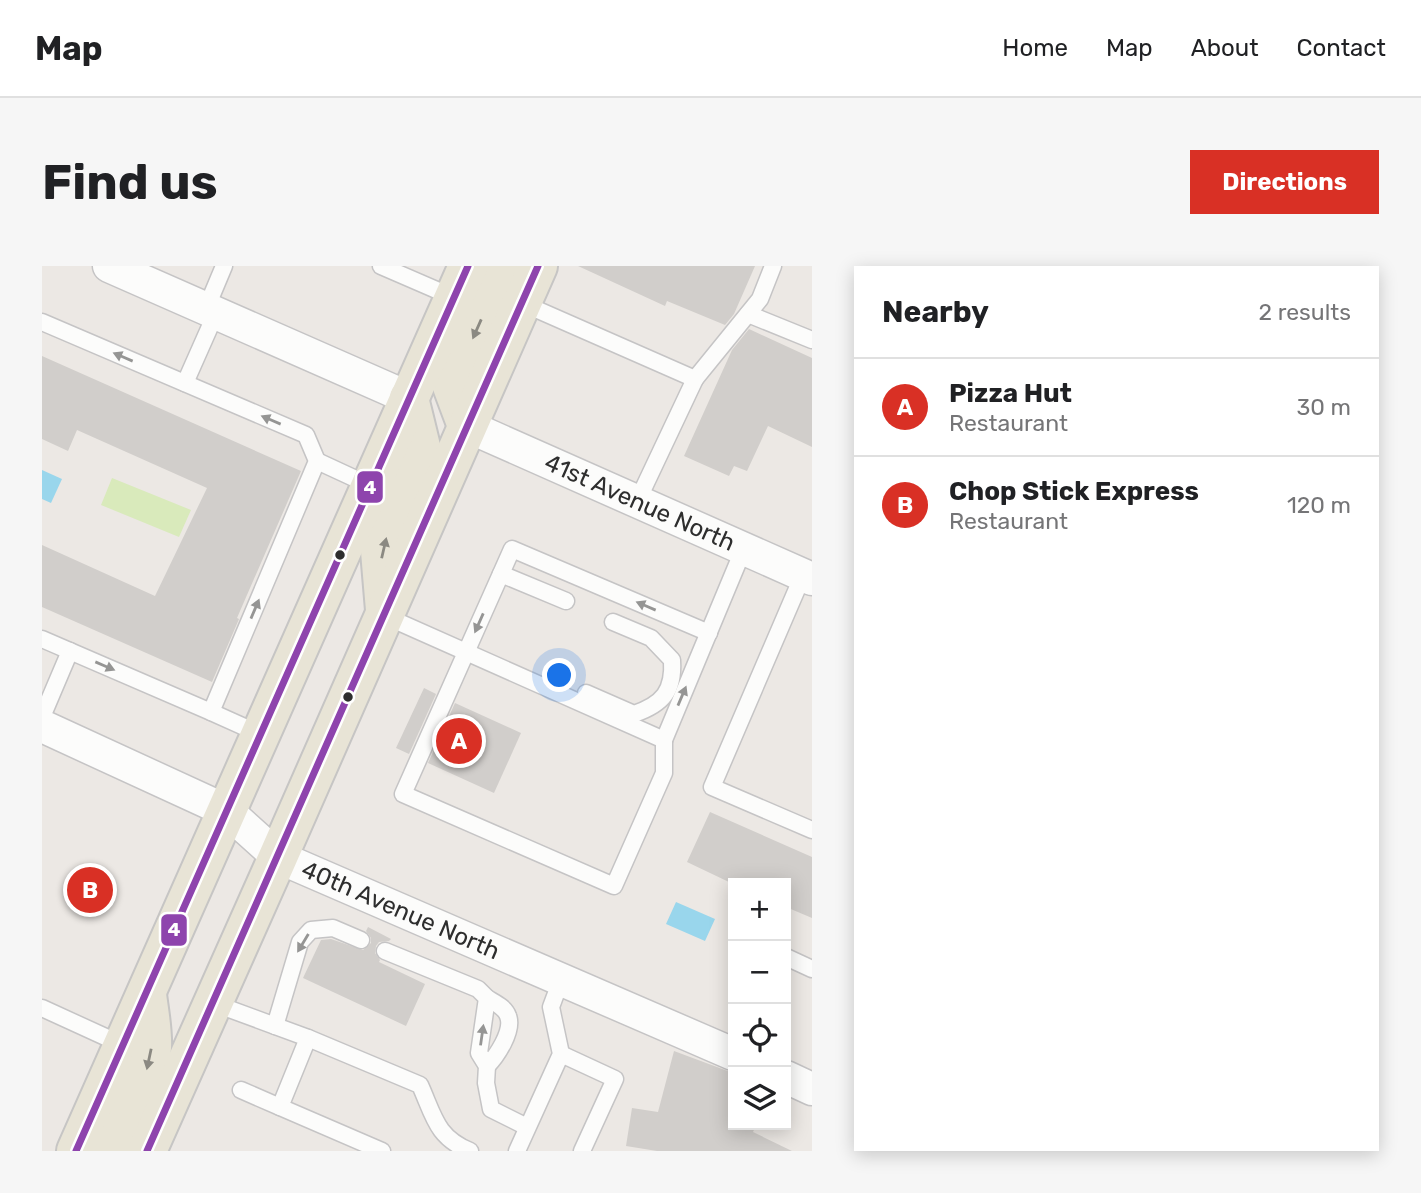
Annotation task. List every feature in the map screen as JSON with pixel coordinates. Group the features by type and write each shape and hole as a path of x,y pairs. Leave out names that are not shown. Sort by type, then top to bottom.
{"main road":[{"path":"467,426 452,386 502,271 501,266"},
{"path":"147,1151 538,266"},
{"path":"76,1151 461,282"},
{"path":"385,616 380,551 422,451 409,398"},
{"path":"114,1151 152,1050 146,992"}],"street":[{"path":"109,266 409,398"},
{"name":"41st Avenue North","path":"467,426 807,577"},
{"name":"40th Avenue North","path":"42,726 227,811 278,858 728,1052"},
{"path":"791,1079 812,1089"}],"lane":[{"path":"185,383 225,266"},
{"path":"381,266 461,282"},
{"path":"638,502 695,379 760,299 773,266"},
{"path":"522,303 695,379"},
{"path":"748,314 812,340"},
{"path":"42,322 306,435 317,461 371,485"},
{"path":"211,712 317,461"},
{"path":"709,632 512,549 403,794 614,886 664,773 664,740 709,632 744,548"},
{"path":"500,574 566,601"},
{"path":"807,577 712,787 812,830"},
{"path":"385,616 467,650 664,740"},
{"path":"467,650 483,648 634,714 653,707 667,694 673,676 672,660 651,638 613,622"},
{"path":"42,639 261,734"},
{"path":"42,717 70,651"},
{"path":"275,1026 300,942 311,930 333,928 361,940"},
{"path":"385,951 478,989 500,1006 509,1022 498,1055 486,1066"},
{"path":"791,959 812,969"},
{"path":"517,1151 561,1054 551,1007 561,979"},
{"path":"487,998 479,1053 486,1066 491,1109 527,1127"},
{"path":"213,1003 309,1038 420,1086 441,1133 456,1145 470,1151"},
{"path":"42,1008 123,1045"},
{"path":"280,1107 309,1038"},
{"path":"561,1054 615,1079 582,1151"},
{"path":"241,1090 375,1150"}],"green space":[{"path":"112,478 191,510 179,537 101,505"}],"water":[{"path":"42,470 62,479 51,503 42,499"},
{"path":"676,902 715,919 705,941 666,924"}],"building":[{"path":"578,266 755,266 734,314 725,325 667,301 665,306"},
{"path":"749,329 812,358 812,447 768,426 747,471 734,466 729,476 684,456 732,350"},
{"path":"42,356 301,471 212,682 42,607 42,545 155,596 207,488 77,430 68,451 42,439"},
{"path":"424,688 436,694 409,754 396,748"},
{"path":"455,703 521,733 494,793 428,763"},
{"path":"710,812 812,857 812,918 791,909 791,878 728,878 728,882 687,862"},
{"path":"368,927 391,939 379,942 376,946 375,953 379,962 425,984 406,1026 303,978 321,940 331,939 363,950 371,943 366,931"},
{"path":"674,1051 728,1071 728,1130 754,1130 753,1132 792,1151 657,1151 626,1146 632,1108 658,1112"}],"transit line":[{"name":"4","path":"76,1151 468,266"},
{"name":"4","path":"147,1151 538,266"}],"place":[{"name":"Pizza Hut","path":"459,741"},
{"name":"Chop Stick Express","path":"90,890"}]}
